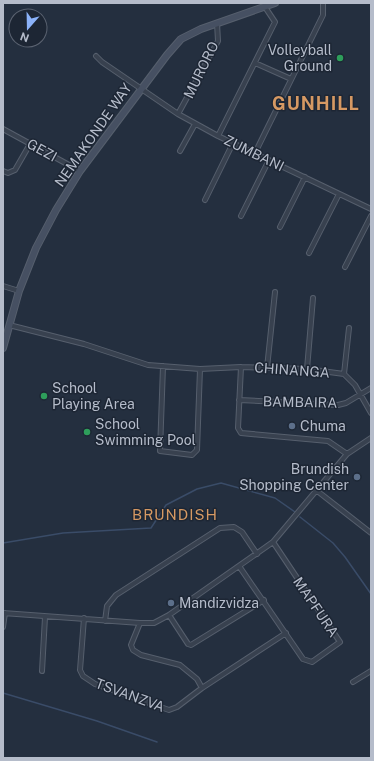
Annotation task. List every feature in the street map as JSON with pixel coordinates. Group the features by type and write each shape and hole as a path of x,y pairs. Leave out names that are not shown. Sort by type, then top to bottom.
{"street":[{"name":"NEMAKONDE WAY","path":"3,348 19,291 36,248 56,210 80,171 166,55 181,40 201,29 275,3"},
{"path":"255,153 323,15 323,3"},
{"path":"218,136 275,22 265,7"},
{"name":"MURORO","path":"178,114 218,41 217,23"},
{"name":"ZUMBANI","path":"96,56 102,62 140,89 195,124 371,209"},
{"path":"255,63 291,79"},
{"path":"180,152 195,124"},
{"name":"GEZI","path":"3,129 80,171"},
{"path":"205,200 233,143"},
{"path":"3,171 8,173 15,170 30,144"},
{"path":"241,216 269,160"},
{"path":"280,227 305,177"},
{"path":"309,253 339,194"},
{"path":"345,267 371,216"},
{"path":"3,286 19,291"},
{"path":"267,368 275,292"},
{"path":"307,369 313,298"},
{"name":"CHINANGA","path":"9,325 84,344 148,365 200,368 241,367 307,369 344,374 355,385 371,413"},
{"path":"344,374 349,328"},
{"path":"163,366 160,451 192,455 197,450 200,368"},
{"path":"241,367 238,428 241,433 328,441 347,454"},
{"name":"BAMBAIRA","path":"239,400 338,405 346,403 371,388"},
{"path":"3,627 4,613 84,618 105,621 154,623 169,615 258,554 273,542 347,454 371,438"},
{"path":"316,490 371,533"},
{"path":"105,621 107,606 116,595 220,528 234,527 242,532 258,554"},
{"name":"MAPFURA","path":"239,566 304,659 312,662 340,642 273,542"},
{"path":"169,615 188,644 191,645 264,600"},
{"path":"42,671 45,616"},
{"name":"TSVANZVA","path":"84,618 80,670 83,676 95,684 168,710 177,707 202,688 286,633"},
{"path":"140,623 131,645 133,650 141,655 180,665 197,679 202,688"},
{"path":"353,682 371,671"}],"waterway":[{"path":"3,543 63,533 151,528 166,505 197,489 221,483 275,498 295,512"},
{"path":"300,517 333,543 345,557 371,594"},
{"path":"3,693 97,721 157,742"}],"place":[{"name":"Volleyball Ground","path":"340,58"},
{"name":"School Playing Area","path":"44,396"},
{"name":"Chuma","path":"292,426"},
{"name":"School Swimming Pool","path":"87,432"},
{"name":"Brundish Shopping Center","path":"357,477"},
{"name":"Mandizvidza","path":"171,603"}],"district":[{"name":"GUNHILL","path":"316,104"},
{"name":"BRUNDISH","path":"175,515"}]}
